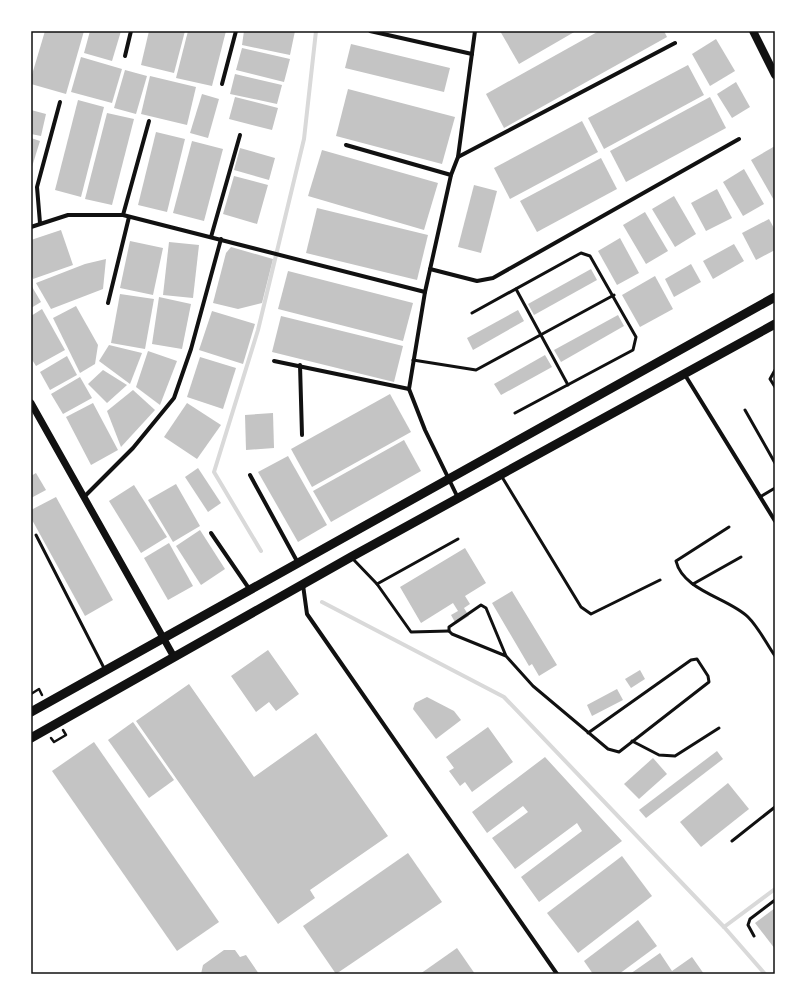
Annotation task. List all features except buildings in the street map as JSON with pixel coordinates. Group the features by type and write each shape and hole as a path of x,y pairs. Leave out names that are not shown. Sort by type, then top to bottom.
{"main road":[{"path":"753,31 775,75"},
{"path":"31,712 775,298"},
{"path":"31,738 351,557 685,375 775,324"}],"street":[{"path":"125,56 131,31"},
{"path":"222,84 236,31"},
{"path":"370,31 472,54"},
{"path":"458,499 425,430 409,389 430,268 451,175 458,157 474,31"},
{"path":"458,157 675,43"},
{"path":"40,223 37,187 60,102"},
{"path":"123,215 148,121"},
{"path":"211,237 240,135"},
{"path":"430,268 478,281 493,278 739,139"},
{"path":"346,146 451,175"},
{"path":"31,227 68,215 123,215 425,292"},
{"path":"108,303 129,217"},
{"path":"83,497 133,448 174,398 191,349 221,239"},
{"path":"274,361 300,365 409,389"},
{"path":"300,365 302,436"},
{"path":"685,375 775,521"},
{"path":"31,403 174,657"},
{"path":"250,475 298,564"},
{"path":"211,533 250,590"},
{"path":"303,584 307,614 557,974"}],"lane":[{"path":"472,313 581,253 590,256 614,295 636,337 633,350 515,413"},
{"path":"516,289 568,385"},
{"path":"413,360 476,370 614,295"},
{"path":"775,370 770,379 775,387"},
{"path":"745,410 775,463"},
{"path":"501,475 581,607 590,614 660,580"},
{"path":"760,497 775,488"},
{"path":"729,527 676,561 678,571 693,584 748,617 775,656"},
{"path":"36,535 106,671"},
{"path":"377,584 458,539"},
{"path":"351,557 377,584 411,632 449,631 452,634 506,656"},
{"path":"693,584 741,557"},
{"path":"449,631 449,627 452,624 481,605 486,608 506,656 533,686 588,733 608,749 619,752 709,682 708,676 697,659 691,660 588,733"},
{"path":"632,741 659,755 675,756 719,728"},
{"path":"732,841 775,807"},
{"path":"754,936 748,925 750,920 775,900"}],"path":[{"path":"31,694 39,689"},
{"path":"54,742 66,735"}],"waterway":[{"path":"261,551 214,472 258,330 304,139 316,31"},
{"path":"322,602 504,697 724,927 765,974"},
{"path":"724,927 775,889"}]}
